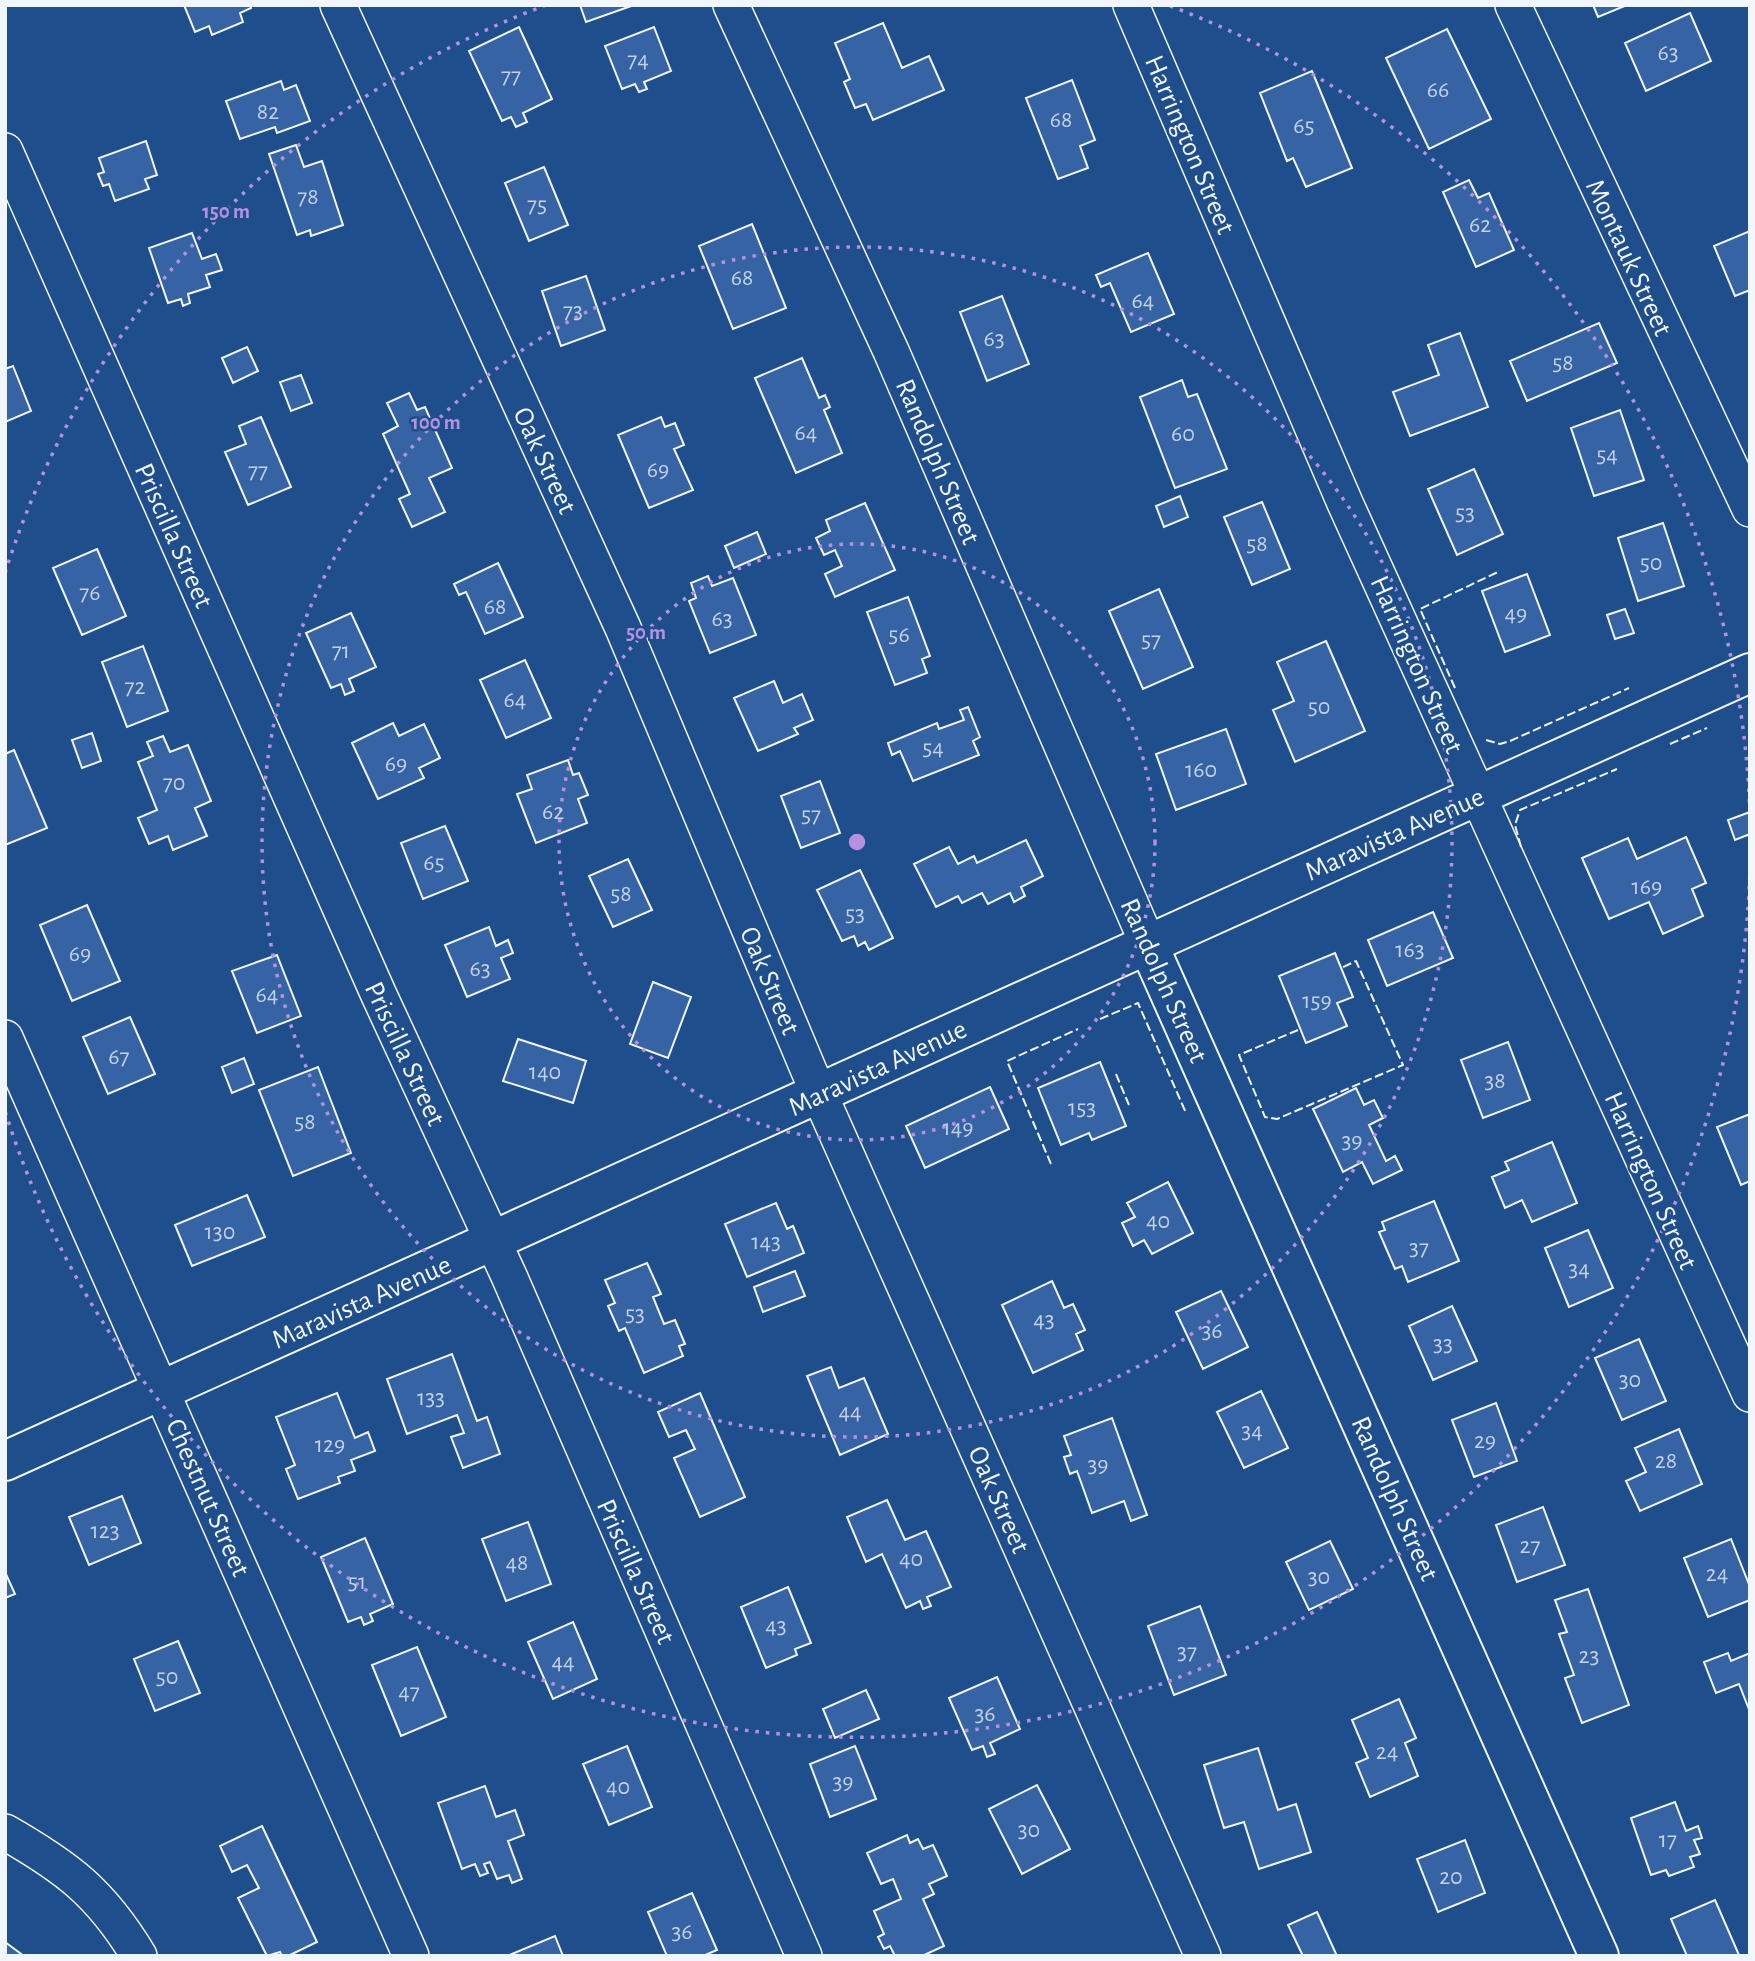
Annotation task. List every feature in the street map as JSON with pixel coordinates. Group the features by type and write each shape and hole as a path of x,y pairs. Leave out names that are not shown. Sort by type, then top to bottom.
{"main road":[{"name":"Maravista Avenue","path":"5,1461 819,1094 1147,942 1750,673"},
{"name":"Randolph Street","path":"1147,942 1599,1956"}],"street":[{"name":"Oak Street","path":"338,5 623,628 819,1094 1203,1956"},
{"name":"Randolph Street","path":"731,5 891,351 1147,942"},
{"name":"Harrington Street","path":"1131,5 1339,491 1750,1394"},
{"name":"Montauk Street","path":"1513,5 1750,509"},
{"name":"Priscilla Street","path":"5,151 373,980 493,1241 804,1956"},
{"name":"Chestnut Street","path":"5,1038 411,1956"},
{"path":"5,1832 69,1870 121,1926 139,1956"}],"building":[{"path":"184,5 250,5 251,8 240,13 243,22 212,35 209,26 195,32"},
{"path":"580,5 634,5 586,22"},
{"path":"1593,5 1627,5 1598,17"},
{"path":"1690,13 1711,61 1646,91 1625,43"},
{"path":"883,23 902,68 929,56 944,90 873,120 866,104 855,108 844,82 850,79 835,43"},
{"path":"519,27 552,99 523,113 527,122 516,127 511,117 502,121 469,51"},
{"path":"654,27 671,71 644,82 647,89 639,92 635,84 622,89 605,46"},
{"path":"1447,29 1491,119 1429,149 1386,58"},
{"path":"1312,71 1352,168 1306,187 1293,158 1287,161 1260,93"},
{"path":"1072,80 1095,140 1080,146 1088,168 1058,179 1026,98"},
{"path":"281,81 284,90 296,85 310,121 277,133 275,127 240,139 226,101"},
{"path":"146,141 157,175 145,179 149,189 115,201 109,184 103,186 98,174 104,172 99,158"},
{"path":"296,145 304,167 322,161 343,225 311,236 310,230 297,235 269,154"},
{"path":"544,167 568,225 529,241 505,183"},
{"path":"1469,180 1478,198 1489,193 1514,250 1476,267 1443,192"},
{"path":"752,224 786,308 733,329 699,246"},
{"path":"1750,231 1750,290 1735,296 1714,246"},
{"path":"192,233 202,259 216,254 222,270 206,275 210,287 188,294 190,303 183,306 181,299 168,303 149,248"},
{"path":"1148,253 1174,314 1131,332 1110,283 1101,287 1096,275"},
{"path":"586,276 605,330 561,346 542,291"},
{"path":"1002,296 1029,364 987,381 960,312"},
{"path":"1599,323 1617,363 1527,401 1510,361"},
{"path":"1460,333 1488,407 1410,436 1393,392 1439,375 1428,345"},
{"path":"247,347 258,371 233,383 222,358"},
{"path":"802,358 819,398 825,395 830,407 824,410 842,453 796,473 755,378"},
{"path":"13,366 31,411 5,422 5,369"},
{"path":"301,375 312,403 291,411 280,382"},
{"path":"1182,380 1188,397 1197,394 1227,469 1175,488 1140,397"},
{"path":"409,393 417,410 425,407 452,468 429,478 445,512 412,527 399,499 410,494 383,434 398,426 387,403"},
{"path":"1620,410 1644,480 1594,496 1571,428"},
{"path":"261,417 291,487 248,505 225,452 246,444 239,426"},
{"path":"661,417 665,427 675,423 684,445 674,449 693,490 649,508 618,435"},
{"path":"1474,469 1503,534 1457,555 1428,489"},
{"path":"1180,496 1188,517 1164,527 1156,506"},
{"path":"1262,502 1290,569 1252,585 1224,517"},
{"path":"865,503 895,570 835,597 825,574 842,566 835,550 824,555 816,538 830,531 826,520"},
{"path":"1663,523 1684,586 1638,601 1618,538"},
{"path":"757,532 766,554 734,568 725,546"},
{"path":"97,549 126,616 82,635 53,568"},
{"path":"498,563 523,617 485,634 466,592 459,595 454,584"},
{"path":"1527,574 1550,635 1505,652 1482,591"},
{"path":"708,576 712,586 733,578 756,635 710,653 689,601 696,598 691,583"},
{"path":"1159,589 1193,667 1143,689 1109,611"},
{"path":"908,597 930,656 922,659 927,673 895,685 867,612"},
{"path":"1625,609 1634,633 1615,639 1607,615"},
{"path":"351,613 376,667 349,679 354,691 345,695 341,684 331,688 306,633"},
{"path":"1326,641 1365,731 1295,762 1273,710 1294,701 1277,662"},
{"path":"143,646 168,711 127,727 102,662"},
{"path":"525,660 551,718 506,738 480,680"},
{"path":"774,681 783,703 802,694 813,720 794,728 798,734 758,751 734,698"},
{"path":"968,707 980,737 973,741 979,755 913,781 900,751 892,755 888,743 937,723 939,729 964,720 960,710"},
{"path":"393,723 399,736 424,724 440,758 419,768 424,778 378,799 352,743"},
{"path":"1226,729 1246,784 1176,810 1156,754"},
{"path":"92,733 101,761 82,768 72,740"},
{"path":"163,736 170,752 188,745 211,801 195,808 207,836 173,850 168,836 149,844 138,818 157,810 138,762 153,756 147,742"},
{"path":"14,750 47,828 5,845 5,754"},
{"path":"568,760 573,775 579,773 588,795 578,799 587,823 536,843 517,794 532,789 527,775"},
{"path":"820,781 840,833 801,848 781,796"},
{"path":"1750,812 1750,834 1735,840 1728,820"},
{"path":"445,826 468,881 423,899 401,843"},
{"path":"1686,837 1706,883 1692,889 1703,916 1663,934 1649,902 1609,919 1582,858 1628,838 1637,859"},
{"path":"1026,840 1043,876 1021,887 1025,896 1014,902 1010,893 988,904 982,893 962,903 958,896 936,907 914,864 949,847 958,864 974,856 977,863"},
{"path":"628,859 652,910 613,927 589,876"},
{"path":"860,870 893,938 869,950 865,942 858,946 854,936 842,941 817,890"},
{"path":"87,905 120,981 72,1001 40,925"},
{"path":"1433,912 1453,958 1387,986 1368,940"},
{"path":"489,927 496,946 508,940 513,953 501,958 510,979 467,997 445,945"},
{"path":"1335,953 1353,997 1337,1003 1347,1026 1306,1043 1279,976"},
{"path":"277,955 301,1016 257,1033 232,971"},
{"path":"653,982 691,997 668,1058 630,1044"},
{"path":"130,1017 155,1074 108,1094 83,1037"},
{"path":"518,1039 586,1061 573,1103 503,1081"},
{"path":"1508,1042 1530,1100 1483,1118 1461,1060"},
{"path":"244,1058 254,1084 232,1093 222,1067"},
{"path":"1100,1062 1126,1126 1092,1140 1089,1133 1061,1145 1038,1088"},
{"path":"318,1067 351,1153 293,1176 259,1090"},
{"path":"990,1087 1009,1129 925,1168 906,1126"},
{"path":"1356,1088 1364,1105 1374,1100 1383,1118 1369,1125 1386,1161 1395,1156 1402,1170 1373,1184 1362,1162 1343,1172 1313,1109"},
{"path":"1750,1114 1750,1181 1741,1185 1717,1127"},
{"path":"1552,1142 1577,1203 1532,1222 1522,1200 1505,1208 1492,1177 1509,1170 1505,1162"},
{"path":"1168,1182 1193,1233 1152,1254 1144,1240 1133,1246 1122,1223 1135,1217 1127,1203"},
{"path":"247,1195 265,1237 192,1266 175,1225"},
{"path":"1434,1201 1459,1261 1408,1282 1402,1266 1395,1269 1379,1232 1385,1230 1382,1222"},
{"path":"776,1203 787,1229 793,1226 804,1253 747,1277 725,1224"},
{"path":"1588,1230 1613,1288 1569,1307 1545,1248"},
{"path":"647,1263 661,1294 653,1297 664,1324 675,1320 685,1344 679,1346 683,1356 644,1373 625,1328 619,1331 608,1306 615,1303 605,1280"},
{"path":"795,1271 805,1296 763,1312 754,1287"},
{"path":"1052,1281 1064,1308 1073,1304 1085,1330 1076,1334 1083,1350 1033,1373 1002,1305"},
{"path":"1221,1291 1248,1347 1203,1369 1176,1312"},
{"path":"1452,1306 1477,1361 1433,1380 1409,1326"},
{"path":"1639,1339 1666,1401 1622,1420 1595,1358"},
{"path":"452,1354 477,1421 487,1417 500,1454 463,1468 451,1437 464,1433 457,1415 407,1434 387,1379"},
{"path":"831,1367 839,1388 864,1378 888,1434 840,1455 807,1376"},
{"path":"1261,1391 1288,1448 1244,1468 1217,1412"},
{"path":"337,1393 355,1438 368,1432 375,1451 351,1460 355,1471 338,1477 340,1483 298,1499 286,1469 295,1465 276,1417"},
{"path":"700,1393 745,1497 700,1517 674,1458 695,1449 686,1430 669,1437 658,1412"},
{"path":"1496,1403 1517,1461 1474,1477 1452,1420"},
{"path":"1112,1418 1147,1515 1131,1521 1124,1501 1092,1513 1077,1471 1070,1474 1064,1457 1071,1455 1064,1436"},
{"path":"1679,1429 1702,1484 1640,1511 1626,1481 1646,1472 1635,1448"},
{"path":"122,1496 141,1543 89,1565 69,1517"},
{"path":"887,1500 905,1540 926,1531 951,1587 927,1597 931,1606 923,1609 920,1601 906,1608 882,1554 866,1562 847,1517"},
{"path":"1543,1507 1565,1565 1517,1582 1496,1525"},
{"path":"528,1522 551,1584 506,1601 482,1539"},
{"path":"365,1538 393,1604 370,1614 373,1621 364,1625 361,1617 348,1622 321,1557"},
{"path":"1731,1539 1750,1587 1750,1600 1708,1617 1684,1558"},
{"path":"1330,1541 1353,1589 1309,1610 1286,1562"},
{"path":"5,1572 15,1594 5,1598"},
{"path":"788,1587 811,1643 795,1649 797,1655 766,1668 741,1607"},
{"path":"1588,1589 1629,1705 1582,1723 1565,1678 1574,1675 1559,1634 1567,1632 1555,1600"},
{"path":"1200,1606 1226,1675 1174,1695 1148,1626"},
{"path":"573,1622 597,1679 553,1699 528,1642"},
{"path":"178,1641 200,1693 155,1711 134,1659"},
{"path":"417,1647 446,1717 401,1736 372,1665"},
{"path":"1728,1653 1731,1661 1750,1653 1750,1712 1739,1684 1716,1693 1704,1662"},
{"path":"997,1677 1020,1729 990,1743 995,1754 987,1757 983,1746 972,1750 949,1698"},
{"path":"866,1690 879,1719 835,1738 823,1709"},
{"path":"1399,1699 1416,1738 1405,1743 1418,1776 1370,1797 1356,1763 1368,1758 1352,1720"},
{"path":"627,1746 652,1807 609,1825 583,1764"},
{"path":"855,1746 876,1799 830,1817 810,1764"},
{"path":"1258,1748 1278,1810 1296,1804 1311,1852 1259,1869 1244,1822 1224,1828 1204,1765"},
{"path":"1037,1785 1070,1849 1022,1874 989,1809"},
{"path":"485,1786 496,1817 515,1810 524,1835 508,1841 522,1879 512,1883 509,1875 497,1879 490,1862 484,1864 488,1873 480,1876 475,1864 462,1869 438,1803"},
{"path":"1675,1802 1686,1831 1698,1826 1702,1838 1694,1840 1700,1854 1690,1857 1694,1867 1669,1876 1666,1870 1651,1875 1631,1818"},
{"path":"262,1826 317,1942 288,1956 282,1956 280,1952 267,1956 238,1898 259,1888 247,1865 232,1872 220,1846"},
{"path":"907,1835 910,1843 918,1839 923,1849 933,1845 947,1876 929,1884 934,1894 923,1899 944,1946 922,1956 895,1956 890,1946 884,1949 878,1937 884,1934 874,1911 901,1899 893,1879 881,1884 867,1853"},
{"path":"1465,1840 1485,1893 1438,1912 1417,1859"},
{"path":"692,1893 717,1950 703,1956 667,1956 648,1912"},
{"path":"1715,1900 1739,1955 1687,1956 1671,1919"},
{"path":"1317,1912 1337,1956 1303,1956 1288,1925"},
{"path":"555,1936 563,1956 507,1956"},
{"path":"5,1942 24,1956 5,1956"}],"fence":[{"path":"1455,688 1420,609 1500,571"},
{"path":"1486,740 1500,744 1510,741 1629,688"},
{"path":"1670,744 1707,728"},
{"path":"1521,847 1515,825 1520,810 1617,769"},
{"path":"1298,1030 1239,1055 1265,1117 1277,1119 1403,1065 1356,961 1341,968"},
{"path":"1100,1019 1138,1003 1186,1113"},
{"path":"1051,1164 1007,1061 1078,1029"},
{"path":"1116,1074 1129,1105"}]}
